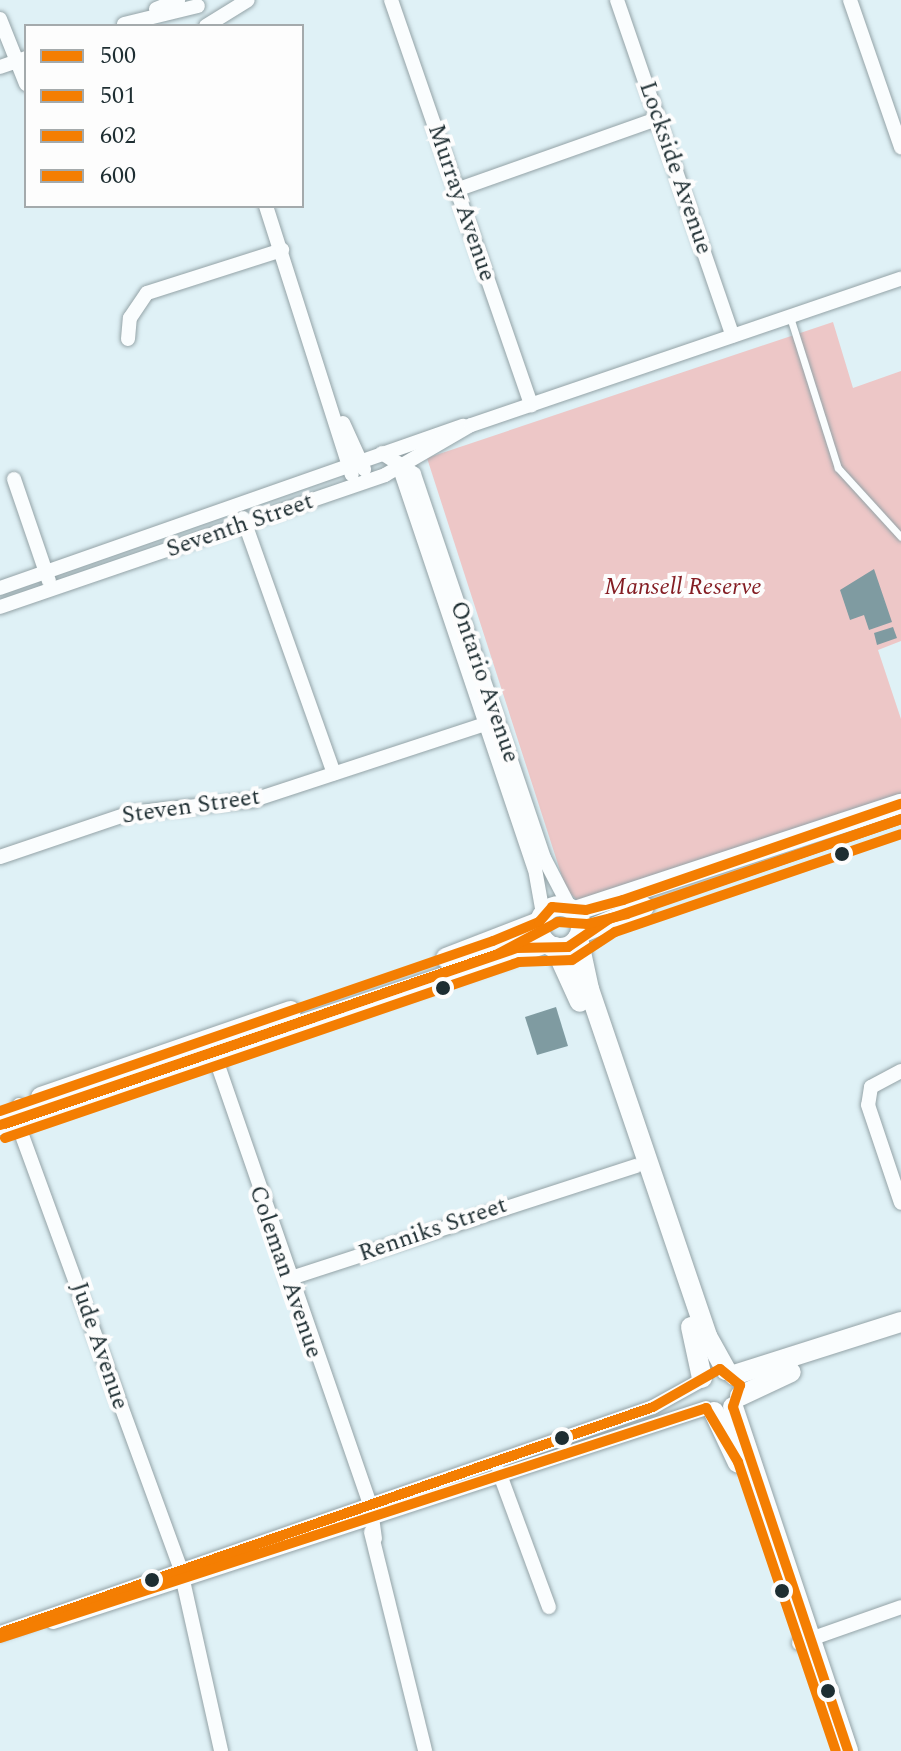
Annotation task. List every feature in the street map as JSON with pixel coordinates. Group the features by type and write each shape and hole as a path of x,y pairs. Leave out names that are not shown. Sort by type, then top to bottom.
{"street":[{"path":"124,24 178,0"},
{"path":"209,24 248,0"},
{"name":"Murray Avenue","path":"391,0 531,405"},
{"name":"Lockside Avenue","path":"617,0 733,336"},
{"path":"850,0 901,147"},
{"path":"125,24 197,3 205,24"},
{"path":"0,19 21,60 0,67"},
{"path":"456,190 657,119"},
{"path":"267,208 339,416 363,461 361,484"},
{"path":"128,339 130,318 147,293 282,250"},
{"name":"Seventh Street","path":"0,588 348,468 404,442 471,425 901,279"},
{"path":"339,416 348,468 361,484"},
{"name":"Seventh Street","path":"0,607 361,484 471,425"},
{"path":"382,453 400,464 404,442"},
{"name":"Ontario Avenue","path":"400,464 489,722 535,869 541,918"},
{"path":"14,479 52,590"},
{"path":"244,505 334,773"},
{"name":"Ontario Avenue","path":"489,722 544,858 572,909"},
{"name":"Steven Street","path":"0,857 130,813 254,800 489,722"},
{"path":"209,1049 541,918 901,804"},
{"path":"12,1115 209,1049 580,936 901,819"},
{"path":"572,909 589,989 707,1336 730,1372 723,1406"},
{"path":"541,918 634,1161 701,1380 723,1406 805,1641 848,1751"},
{"name":"Coleman Avenue","path":"209,1049 367,1510 425,1751"},
{"path":"901,1071 871,1087 868,1105 901,1203"},
{"name":"Jude Avenue","path":"12,1115 40,1176 177,1573 221,1751"},
{"name":"Renniks Street","path":"288,1279 634,1161"},
{"path":"0,1635 367,1510 653,1407 701,1380 901,1322"},
{"path":"367,1510 723,1406 901,1334"},
{"path":"499,1472 549,1607"},
{"path":"805,1641 901,1607"},
{"path":"805,1641 836,1751"}],"lane":[{"path":"790,317 838,468 901,537"}],"green space":[{"name":"Mansell Reserve","path":"833,322 853,388 901,371 901,641 878,650 901,719 901,795 578,901 566,889 427,458"}],"building":[{"path":"874,569 892,622 869,630 864,615 850,620 840,590"},
{"path":"893,627 897,638 877,645 874,633"},
{"path":"556,1007 568,1046 537,1055 525,1017"}],"transit line":[{"name":"501","path":"0,1111 493,941 539,922 552,907 586,910 623,900 901,804"},
{"name":"500","path":"0,1125 517,948 568,947 609,919 901,819"},
{"name":"602","path":"5,1124 498,954 558,922 587,924 627,914 901,819"},
{"name":"600","path":"5,1138 519,962 572,960 615,932 901,834"},
{"name":"500","path":"0,1633 653,1407 720,1369 740,1385 733,1407 848,1751"},
{"name":"501","path":"0,1638 706,1408 738,1462 836,1751"}]}
